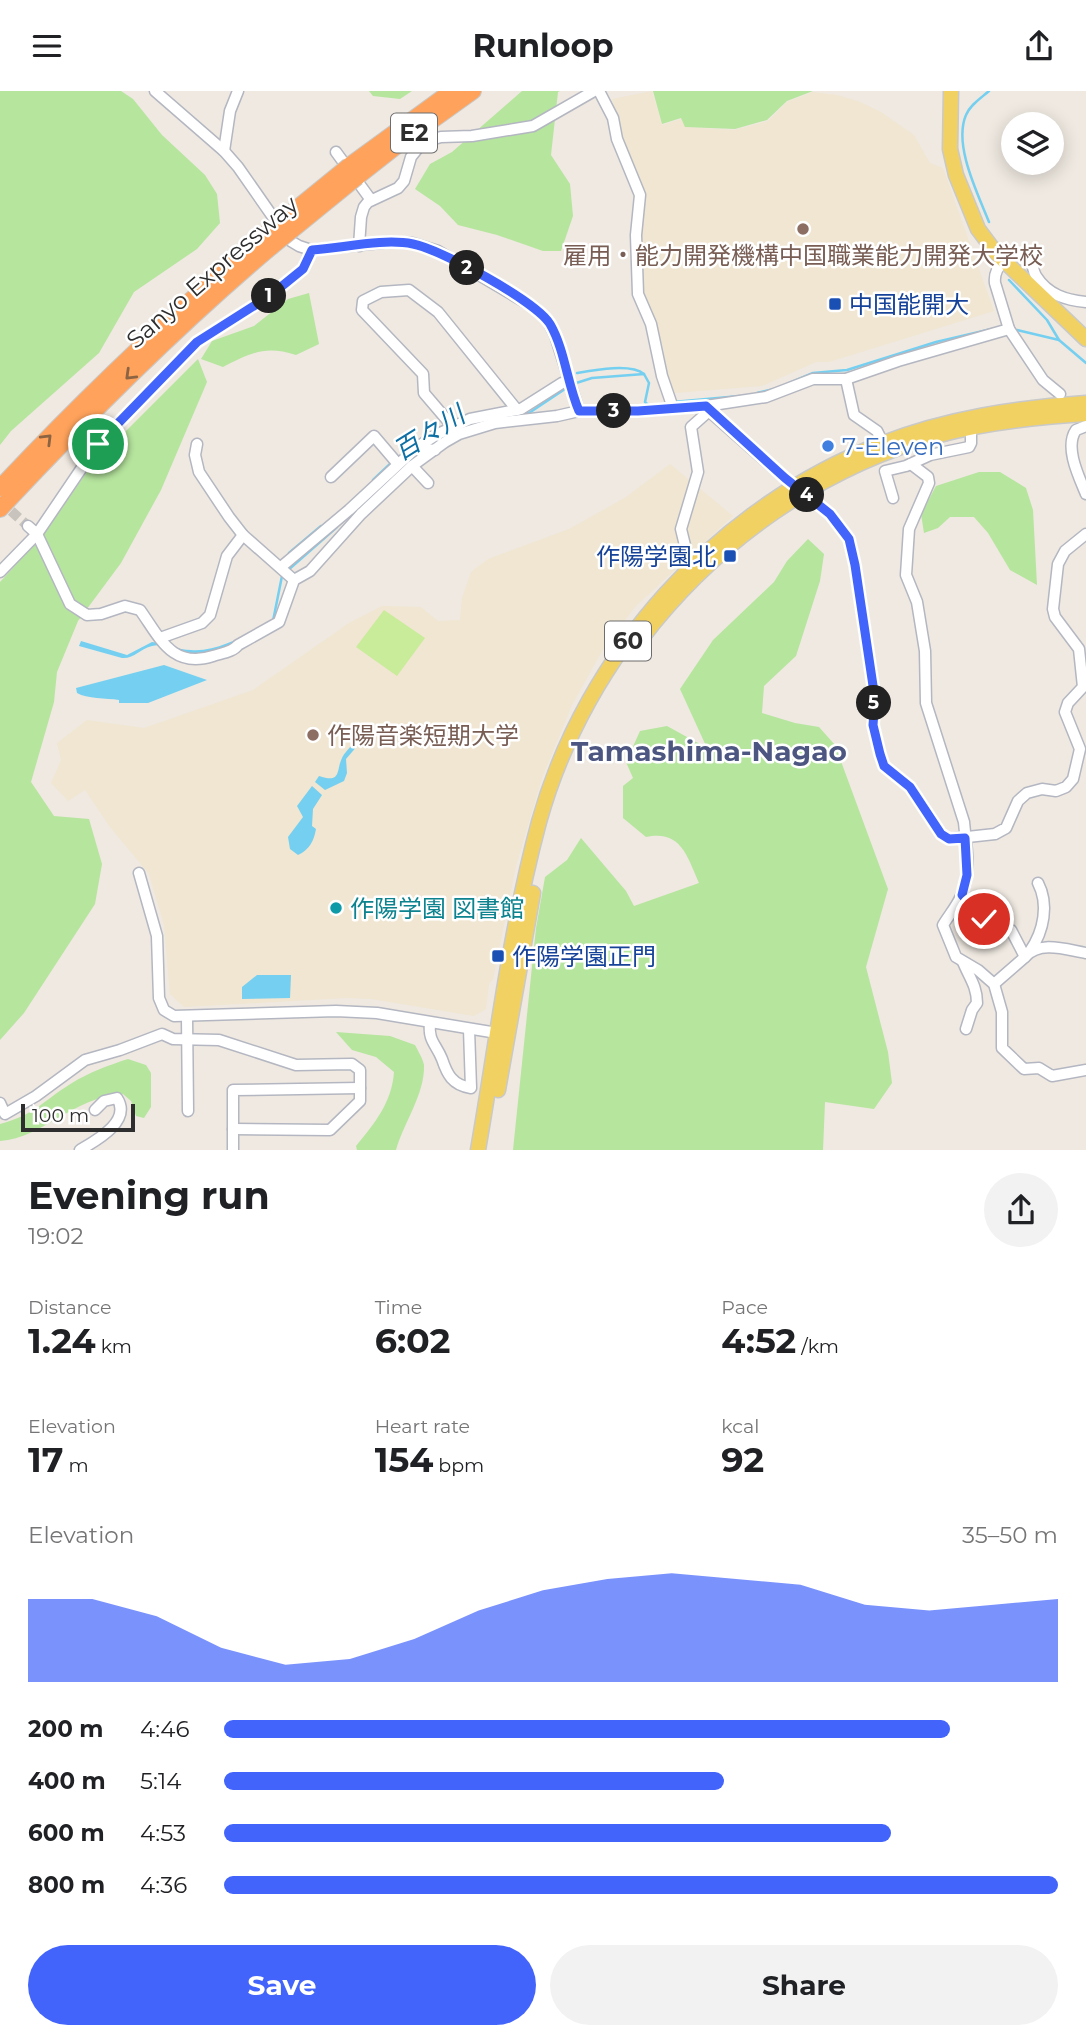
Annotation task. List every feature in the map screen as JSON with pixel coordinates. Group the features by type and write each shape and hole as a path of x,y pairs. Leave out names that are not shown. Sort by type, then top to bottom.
{"highway":[{"name":"Sanyo Expressway","path":"0,488 113,372 452,91"},
{"name":"Sanyo Expressway","path":"353,172 473,91"},
{"name":"Sanyo Expressway","path":"0,509 122,382 267,242"}],"main road":[{"path":"951,91 948,136 956,175 978,229 1004,261 1086,339"},
{"name":"60","path":"488,1150 527,872 540,820 565,748 586,705 611,664 653,607 690,566 799,489 883,443 940,425 989,414 1086,403"},
{"name":"60","path":"478,1150 549,821 573,751 594,710 618,669 660,614 707,564 782,507 799,489 922,440 1031,418 1086,414"}],"street":[{"path":"155,91 239,167 289,240 299,246 312,250 412,243 438,251 535,307 548,321 555,335 579,411"},
{"path":"224,151 230,111 238,91"},
{"path":"359,246 364,207 371,200 398,188 404,180 411,157 423,142 441,137 514,131 533,126 596,91 613,118 617,139 640,195 636,235 638,293 651,324 666,393 672,406"},
{"path":"336,152 371,200"},
{"path":"0,572 98,444 197,342 271,295 303,269 312,250"},
{"path":"1060,394 1043,380 1009,329 994,275 997,267 1004,261 1018,254 1027,255 1038,278 1059,297 1086,302"},
{"path":"451,425 424,393 422,374 362,310 363,301 381,292 409,290 438,312 519,411"},
{"path":"197,444 195,455 199,472 243,535 286,573 310,571 395,461 451,425 519,411 557,416 579,411 638,411 672,406 707,409 766,397 813,379 846,379 1009,329"},
{"path":"846,379 854,415 877,431 883,443"},
{"path":"33,530 70,604 87,615 101,614 125,606 140,610 162,642 184,657 208,657 235,649 279,622 286,573 357,510 433,450 476,427 519,411 554,388 569,384"},
{"path":"707,409 830,514 849,539 875,699 873,725 884,766 910,787 941,834 949,839 995,834 1006,828 1018,801 1027,793 1042,789 1056,791 1066,787 1073,779 1080,749 1065,712 1068,703 1084,688 1083,654 1055,617 1053,609 1058,563 1065,551 1086,534"},
{"path":"690,566 681,529 698,472 691,427 707,409"},
{"path":"1086,426 1076,430 1070,441 1086,494"},
{"path":"893,498 885,471 911,464 930,455 969,447 971,428"},
{"path":"331,477 374,436 395,461"},
{"path":"418,448 433,450"},
{"path":"911,464 928,477 929,483 909,530 906,575 917,602 925,651 926,703 964,822 967,875 962,895 943,925 956,957 978,970 994,984 1002,1012 1002,1048 1011,1059 1024,1069 1039,1068 1052,1076 1086,1070"},
{"path":"412,466 428,483"},
{"path":"162,642 202,624 210,615 227,556 243,535"},
{"path":"139,873 157,936 161,1005 174,1016 336,1011 377,1013 503,1034"},
{"path":"994,984 1028,954 1036,942 1046,906 1044,893 1038,883"},
{"path":"962,895 984,919 995,926 1011,930 1028,954"},
{"path":"1028,954 1047,947 1086,953"},
{"path":"963,962 977,990 977,1003 966,1028"},
{"path":"187,1017 188,1111"},
{"path":"430,1023 429,1034 441,1056 445,1071 453,1081 471,1088 469,1029"},
{"path":"0,1103 5,1114 36,1096 85,1059 120,1050 162,1034 173,1039 219,1040 296,1065 352,1065 360,1070 360,1101 330,1130 233,1129"},
{"path":"233,1150 233,1090 360,1088"},
{"path":"80,1150 104,1135 120,1118 121,1104 117,1098 104,1101 95,1110"}],"shaded area":[{"name":"雇用・能力開発機構中国職業能力開発大学校","path":"652,91 662,125 681,119 686,127 734,130 768,121 787,102 813,92 858,101 881,112 914,135 930,163 943,168 994,311 829,362 816,362 762,386 675,393 667,374 663,346 643,294 641,246 644,189 624,140 612,99"},
{"name":"作陽音楽短期大学","path":"670,464 733,516 635,607 602,651 572,705 542,778 516,866 493,979 489,984 486,1009 474,1016 371,999 347,998 184,1007 170,994 164,925 149,874 110,827 85,790 68,801 51,783 61,760 57,743 87,720 144,728 253,690 349,623 382,606 421,607 438,621 460,620 462,598 471,572 488,559 569,529 626,497"}],"green space":[{"path":"0,91 121,91 133,99 162,135 205,175 217,194 220,223 197,249 134,292 99,353 11,431 0,445"},
{"path":"369,91 412,91 400,99 373,96"},
{"path":"522,91 560,91 551,155 570,184 573,216 561,251 543,251 458,225 440,206 415,189 430,164 452,152"},
{"path":"653,91 813,91 787,101 767,120 735,129 685,127 681,118 662,124"},
{"path":"309,293 319,344 296,355 275,351 258,352 223,367 201,359 212,341 254,326 288,299"},
{"path":"198,359 207,382 161,490 121,563 78,621 57,672 54,702 31,782 54,816 89,819 102,864 95,904 24,1013 0,1040 0,582 44,534 91,466"},
{"path":"979,472 1000,472 1026,488 1033,510 1037,585 1010,570 988,533 974,517 950,517 938,528 924,533 921,514 936,486"},
{"path":"808,539 824,554 820,581 796,656 764,686 762,713 819,727 835,745 888,889 866,967 888,1052 892,1083 874,1109 825,1102 823,1150 513,1150 536,928 545,877 567,860 581,838 626,891 634,906 699,883 686,855 675,841 667,837 646,837 623,818 623,786 633,778 626,762 640,731 667,726 707,748 680,689 713,640 774,582 787,561"},
{"path":"384,610 425,638 397,676 356,647"},
{"path":"336,1032 390,1036 415,1045 424,1065 423,1076 418,1097 396,1150 357,1150 356,1146 386,1103 394,1072 376,1057 352,1050"},
{"path":"128,1059 146,1065 151,1073 151,1107 144,1118 136,1116 131,1101 123,1094 88,1102 31,1133 0,1141 0,1124 31,1112 85,1076"}],"water":[{"path":"266,625 210,652 189,653 157,645 122,658 79,646 81,641 127,655 152,642 186,650 201,650 230,642"},
{"path":"164,665 207,680 148,703 119,703 119,700 77,693 76,688"},
{"path":"353,743 358,745 346,759 347,773 344,781 325,790 315,782 319,776 331,778 337,775 343,756"},
{"path":"312,786 322,795 313,809 312,826 316,829 310,845 298,855 290,849 288,837 303,817 297,806"},
{"path":"257,975 291,975 290,998 242,999 242,987"}],"waterway":[{"path":"989,91 968,111 963,127 963,140 968,169 989,222"},
{"path":"1009,280 1047,320 1059,340 1086,363"},
{"name":"百々川","path":"787,384 813,373 847,370 936,342 996,328"},
{"name":"百々川","path":"1017,330 1059,340"},
{"path":"577,373 622,368 644,374"},
{"name":"百々川","path":"573,384 592,378 644,374 649,383 645,402 649,406"},
{"name":"百々川","path":"520,415 529,413 568,387"},
{"name":"百々川","path":"757,393 774,389"},
{"name":"百々川","path":"673,402 740,396"},
{"path":"373,480 391,463"},
{"path":"289,553 321,526"},
{"name":"百々川","path":"287,571 337,527"},
{"name":"百々川","path":"273,621 282,576"}],"tunnel":[{"path":"0,501 28,526"}],"place":[{"name":"雇用・能力開発機構中国職業能力開発大学校","path":"803,229"},
{"name":"中国能開大","path":"835,304"},
{"name":"7-Eleven","path":"828,446"},
{"name":"作陽学園北","path":"730,556"},
{"name":"作陽音楽短期大学","path":"313,735"},
{"name":"作陽学園 図書館","path":"336,908"},
{"name":"作陽学園正門","path":"498,956"}],"district":[{"name":"Tamashima-Nagao","path":"709,751"}],"route":[{"path":"98,444 197,342 271,295 303,269 312,250 412,243 438,251 535,307 548,321 579,411 638,411 706,406 839,524 849,539 855,565 875,699 873,725 884,766 910,787 941,834 949,839 965,838 967,875 962,895 984,919"}]}
